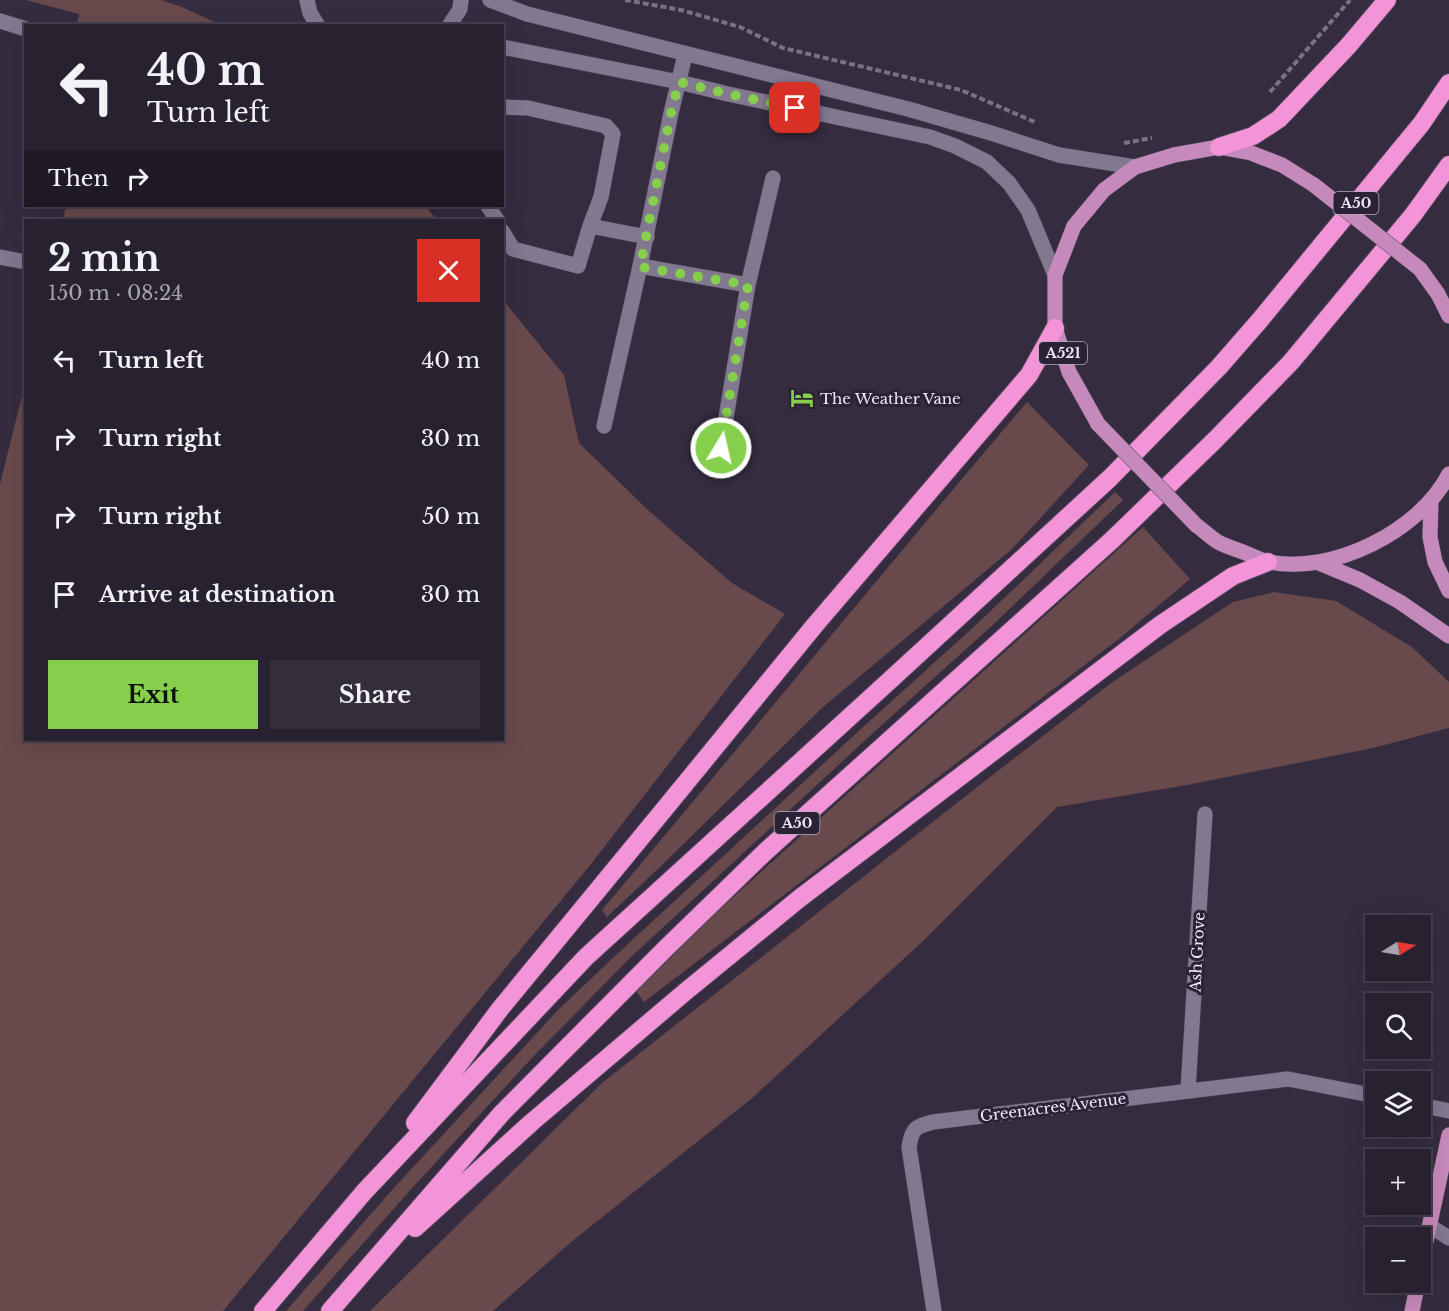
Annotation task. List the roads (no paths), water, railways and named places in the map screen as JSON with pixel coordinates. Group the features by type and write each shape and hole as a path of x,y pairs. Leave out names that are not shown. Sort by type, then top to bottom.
{"highway":[{"path":"1219,147 1253,136 1279,119 1350,45 1387,0"},
{"name":"A50","path":"262,1311 364,1192 586,957 1110,478 1219,367 1268,311 1422,123 1449,83"},
{"name":"A50","path":"330,1311 502,1113 690,925 765,852 1112,540 1224,431 1291,362 1413,215 1449,165"},
{"path":"364,1192 500,1010 815,625 1029,375 1055,328"},
{"path":"358,1280 532,1122 800,898 1160,625 1233,576 1268,562"}],"main road":[{"name":"A521","path":"1449,316 1438,294 1420,270 1314,185 1282,165 1251,153 1219,147 1173,155 1135,167 1104,190 1074,226 1054,275 1055,328 1069,372 1098,424 1196,525 1218,542 1268,562 1288,564 1319,562 1347,554 1376,542 1406,524 1431,500 1449,474"},
{"path":"1431,500 1430,537 1435,562 1449,591"},
{"name":"A521","path":"1319,562 1360,580 1400,602 1449,636"},
{"path":"1430,1226 1449,1136"},
{"path":"1412,1311 1416,1293"}],"street":[{"path":"307,0 310,13 317,24"},
{"path":"450,24 460,9 461,0"},
{"path":"490,0 527,14 908,109 1059,155 1135,167"},
{"path":"0,21 24,28"},
{"path":"504,47 679,82 930,137 955,146 987,162 1009,183 1028,210 1054,275"},
{"path":"604,426 640,267 671,113 686,55"},
{"path":"504,107 528,108 606,126 613,134 601,197 578,266 513,249 504,234"},
{"path":"721,448 748,285 773,178"},
{"path":"590,226 646,237"},
{"path":"0,257 24,262"},
{"path":"640,267 748,285"},
{"name":"Ash Grove","path":"1188,1090 1205,814"},
{"name":"Greenacres Avenue","path":"934,1311 909,1147 912,1133 918,1126 933,1122 1287,1079 1365,1094"},
{"path":"1431,1107 1449,1111"},
{"path":"1430,1226 1449,1238"}],"place":[{"name":"The Weather Vane","path":"802,398"}]}
